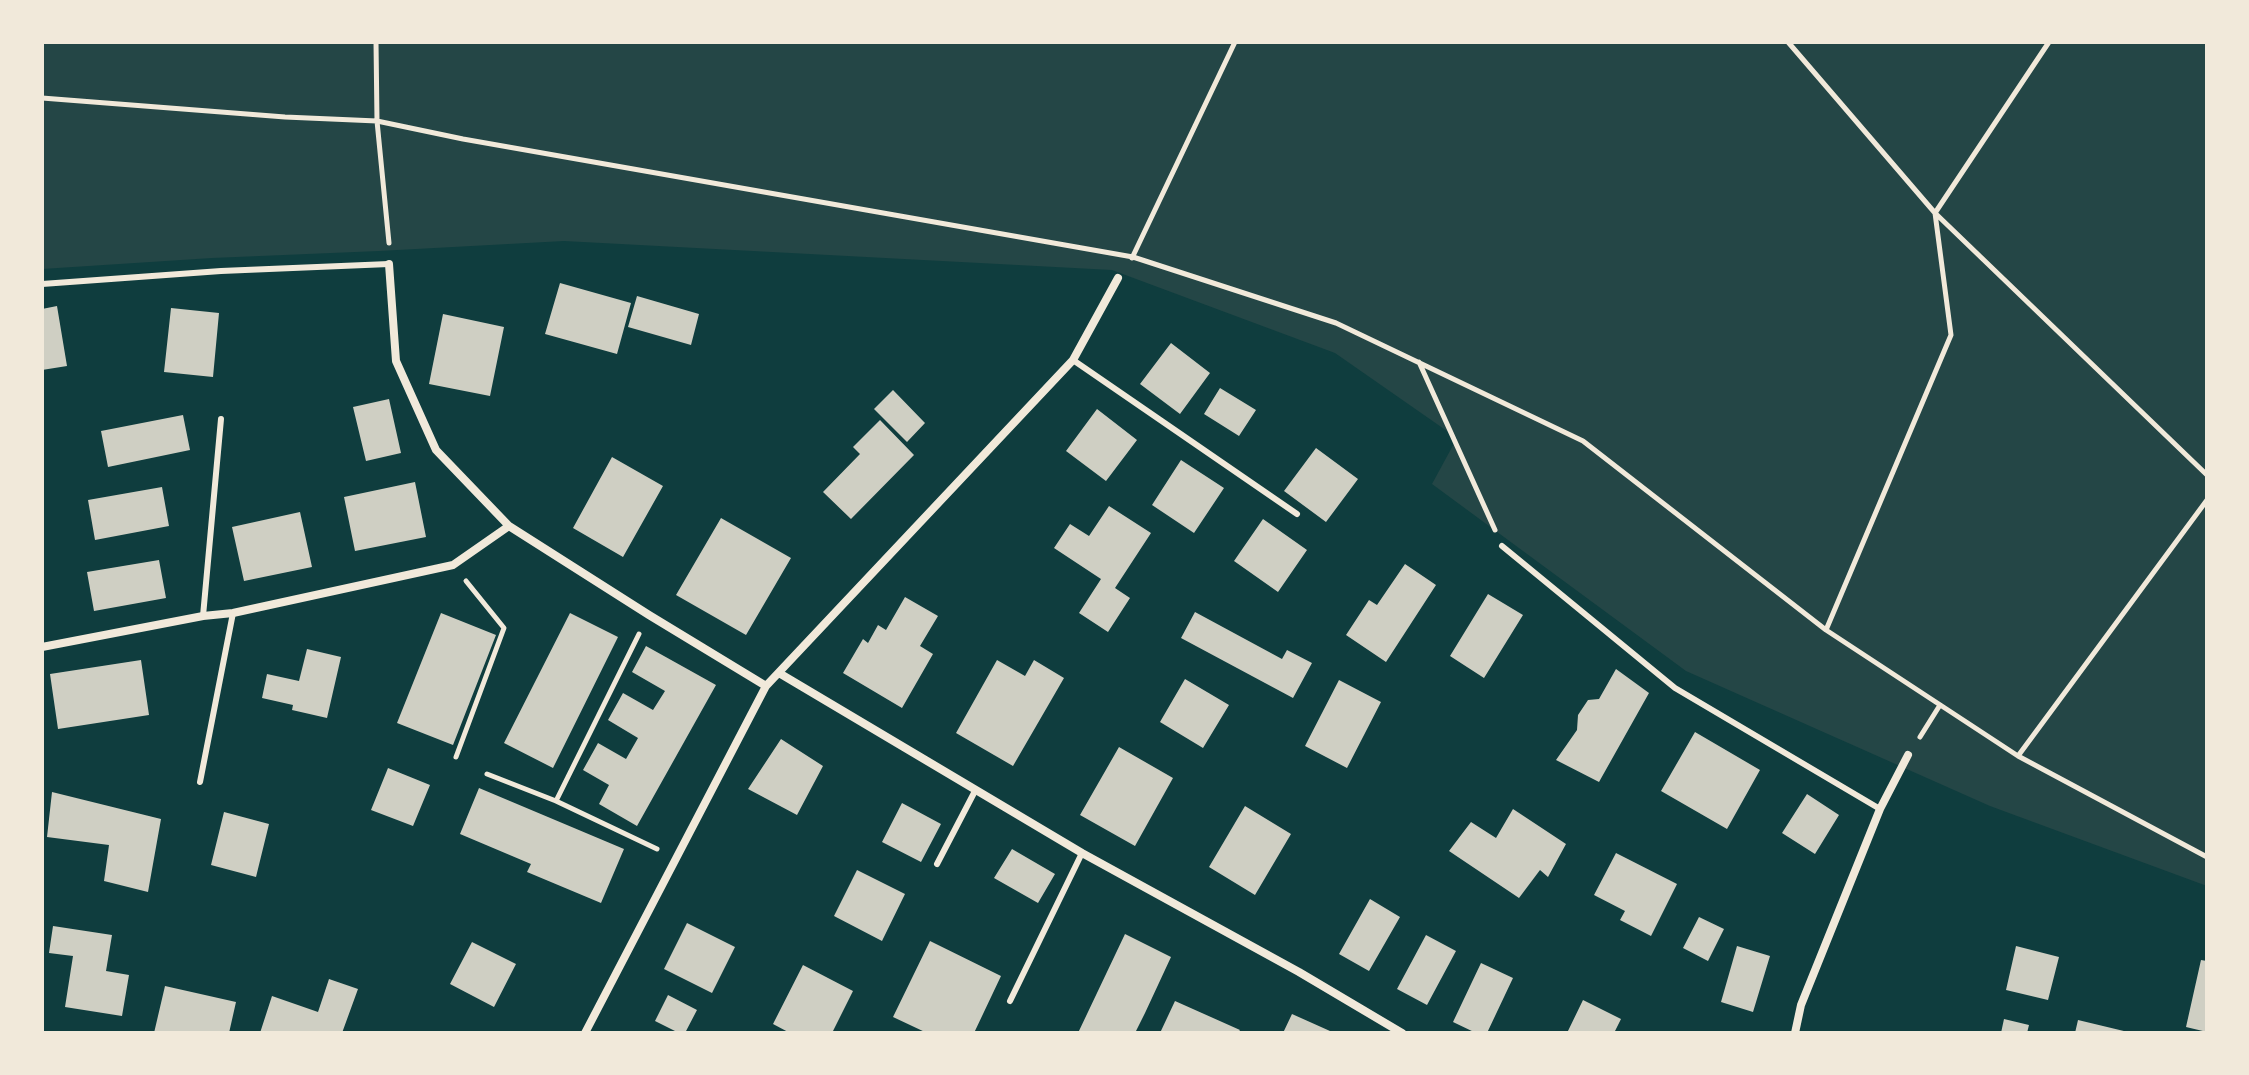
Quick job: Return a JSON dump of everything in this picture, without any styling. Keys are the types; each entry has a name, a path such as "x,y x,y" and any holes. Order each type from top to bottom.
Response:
{"street":[{"path":"389,264 396,361 436,450 509,526 766,686"},
{"path":"585,1033 766,686 1073,360 1118,278"},
{"path":"42,647 233,613 453,565 509,526"},
{"path":"779,673 1082,853 1299,972 1402,1033"},
{"path":"1795,1033 1801,1005 1880,809 1908,755"}],"lane":[{"path":"42,284 221,271 389,264"},
{"path":"1073,360 1297,514"},
{"path":"203,616 221,419"},
{"path":"1502,546 1675,688 1880,809"},
{"path":"200,782 233,613"},
{"path":"937,864 975,791"},
{"path":"1010,1001 1082,853"}],"path":[{"path":"376,42 377,121 390,232 389,264"},
{"path":"1133,257 1235,42"},
{"path":"1788,42 1935,213 2207,475"},
{"path":"1826,630 1951,335 1935,213 2049,42"},
{"path":"42,98 377,121 463,139 1133,257 1336,323 1583,441 1826,630 2018,756 2207,857"},
{"path":"1419,362 1502,546"},
{"path":"2018,756 2207,500"},
{"path":"453,565 504,628 456,757"},
{"path":"556,801 649,615"},
{"path":"1908,755 1940,705"},
{"path":"487,774 556,801 676,857"}],"shaded area":[{"path":"42,42 2207,42 2207,886 1990,806 1686,671 1432,484 1457,438 1335,353 1112,270 564,241 42,269"}],"building":[{"path":"560,283 631,303 617,354 545,334"},
{"path":"637,296 699,314 691,345 628,327"},
{"path":"57,306 67,366 42,370 42,309"},
{"path":"171,308 219,313 213,377 164,372"},
{"path":"443,314 504,327 490,396 429,384"},
{"path":"1171,343 1210,373 1180,414 1140,384"},
{"path":"1220,388 1256,410 1239,436 1204,414"},
{"path":"893,390 925,423 907,442 874,409"},
{"path":"389,399 401,453 366,461 353,407"},
{"path":"1097,409 1137,440 1106,481 1066,451"},
{"path":"183,415 190,450 108,467 101,431"},
{"path":"880,420 914,455 851,519 823,492 860,454 853,447"},
{"path":"1316,448 1358,479 1326,522 1284,491"},
{"path":"612,457 663,486 623,557 573,528"},
{"path":"1181,460 1224,488 1194,533 1152,505"},
{"path":"415,482 426,537 355,551 344,497"},
{"path":"162,487 169,526 95,540 88,500"},
{"path":"1109,506 1151,533 1115,588 1130,598 1108,632 1079,613 1101,579 1054,548 1070,524 1089,536"},
{"path":"300,512 312,567 244,581 232,527"},
{"path":"721,518 791,558 746,635 676,595"},
{"path":"1263,519 1307,550 1278,592 1234,561"},
{"path":"159,560 166,598 94,611 87,572"},
{"path":"1405,564 1436,585 1386,662 1346,635 1369,600 1377,605"},
{"path":"1488,594 1523,615 1484,678 1450,656"},
{"path":"905,597 938,616 920,646 933,654 902,708 843,673 863,639 868,643 878,625 886,630"},
{"path":"1195,612 1282,659 1287,650 1312,663 1293,698 1181,638"},
{"path":"441,613 496,635 453,745 397,723"},
{"path":"570,613 618,637 553,768 504,743"},
{"path":"646,646 716,685 637,826 599,804 609,785 583,770 598,743 626,759 638,738 608,720 623,693 653,710 665,691 632,672"},
{"path":"307,649 341,657 327,718 292,710 293,705 262,698 267,674 299,681"},
{"path":"141,660 149,715 58,729 50,674"},
{"path":"997,660 1025,676 1034,660 1064,678 1013,766 956,733"},
{"path":"1616,669 1649,693 1599,782 1556,760 1577,730 1578,715 1588,700 1599,699"},
{"path":"1185,679 1229,705 1203,748 1160,722"},
{"path":"1339,680 1381,702 1347,768 1305,746"},
{"path":"1695,732 1760,770 1727,829 1661,791"},
{"path":"781,739 823,766 797,815 748,789"},
{"path":"1119,747 1173,778 1135,846 1080,815"},
{"path":"388,768 430,785 413,826 371,810"},
{"path":"479,788 624,849 601,903 527,872 531,864 460,834"},
{"path":"52,792 161,819 148,892 104,881 109,845 47,837"},
{"path":"1807,794 1839,815 1815,854 1782,833"},
{"path":"902,803 941,824 921,862 882,842"},
{"path":"1245,806 1291,834 1255,895 1209,867"},
{"path":"1513,809 1566,844 1548,877 1540,870 1519,898 1449,851 1471,822 1496,838"},
{"path":"224,812 269,824 256,877 211,865"},
{"path":"1012,849 1055,874 1038,903 994,878"},
{"path":"1616,853 1677,884 1651,936 1620,920 1625,911 1594,895"},
{"path":"857,870 905,894 882,941 834,916"},
{"path":"1370,899 1400,917 1369,971 1339,954"},
{"path":"1699,917 1724,929 1708,961 1683,948"},
{"path":"687,923 735,947 712,993 664,969"},
{"path":"53,926 112,935 106,971 129,975 122,1016 65,1007 73,956 49,953"},
{"path":"1125,934 1171,957 1145,1013 1135,1033 1078,1033"},
{"path":"1426,935 1456,951 1427,1005 1397,989"},
{"path":"930,941 1001,976 974,1033 927,1033 893,1017"},
{"path":"472,942 516,964 494,1007 450,984"},
{"path":"1737,946 1770,956 1753,1012 1721,1002"},
{"path":"2016,946 2059,957 2048,1000 2006,990"},
{"path":"2201,960 2207,961 2207,1032 2186,1027"},
{"path":"1481,963 1513,978 1487,1033 1476,1033 1453,1022"},
{"path":"803,965 853,991 832,1033 790,1033 773,1024"},
{"path":"329,979 358,989 342,1033 260,1033 272,996 318,1012"},
{"path":"165,986 236,1002 229,1033 154,1033"},
{"path":"668,995 697,1010 685,1033 655,1021"},
{"path":"1583,1000 1621,1019 1614,1033 1567,1033"},
{"path":"1175,1001 1240,1030 1238,1033 1160,1033"},
{"path":"1292,1014 1330,1031 1283,1033"},
{"path":"2004,1019 2029,1025 2027,1033 2001,1033"},
{"path":"2078,1020 2128,1032 2128,1033 2075,1033"}]}
